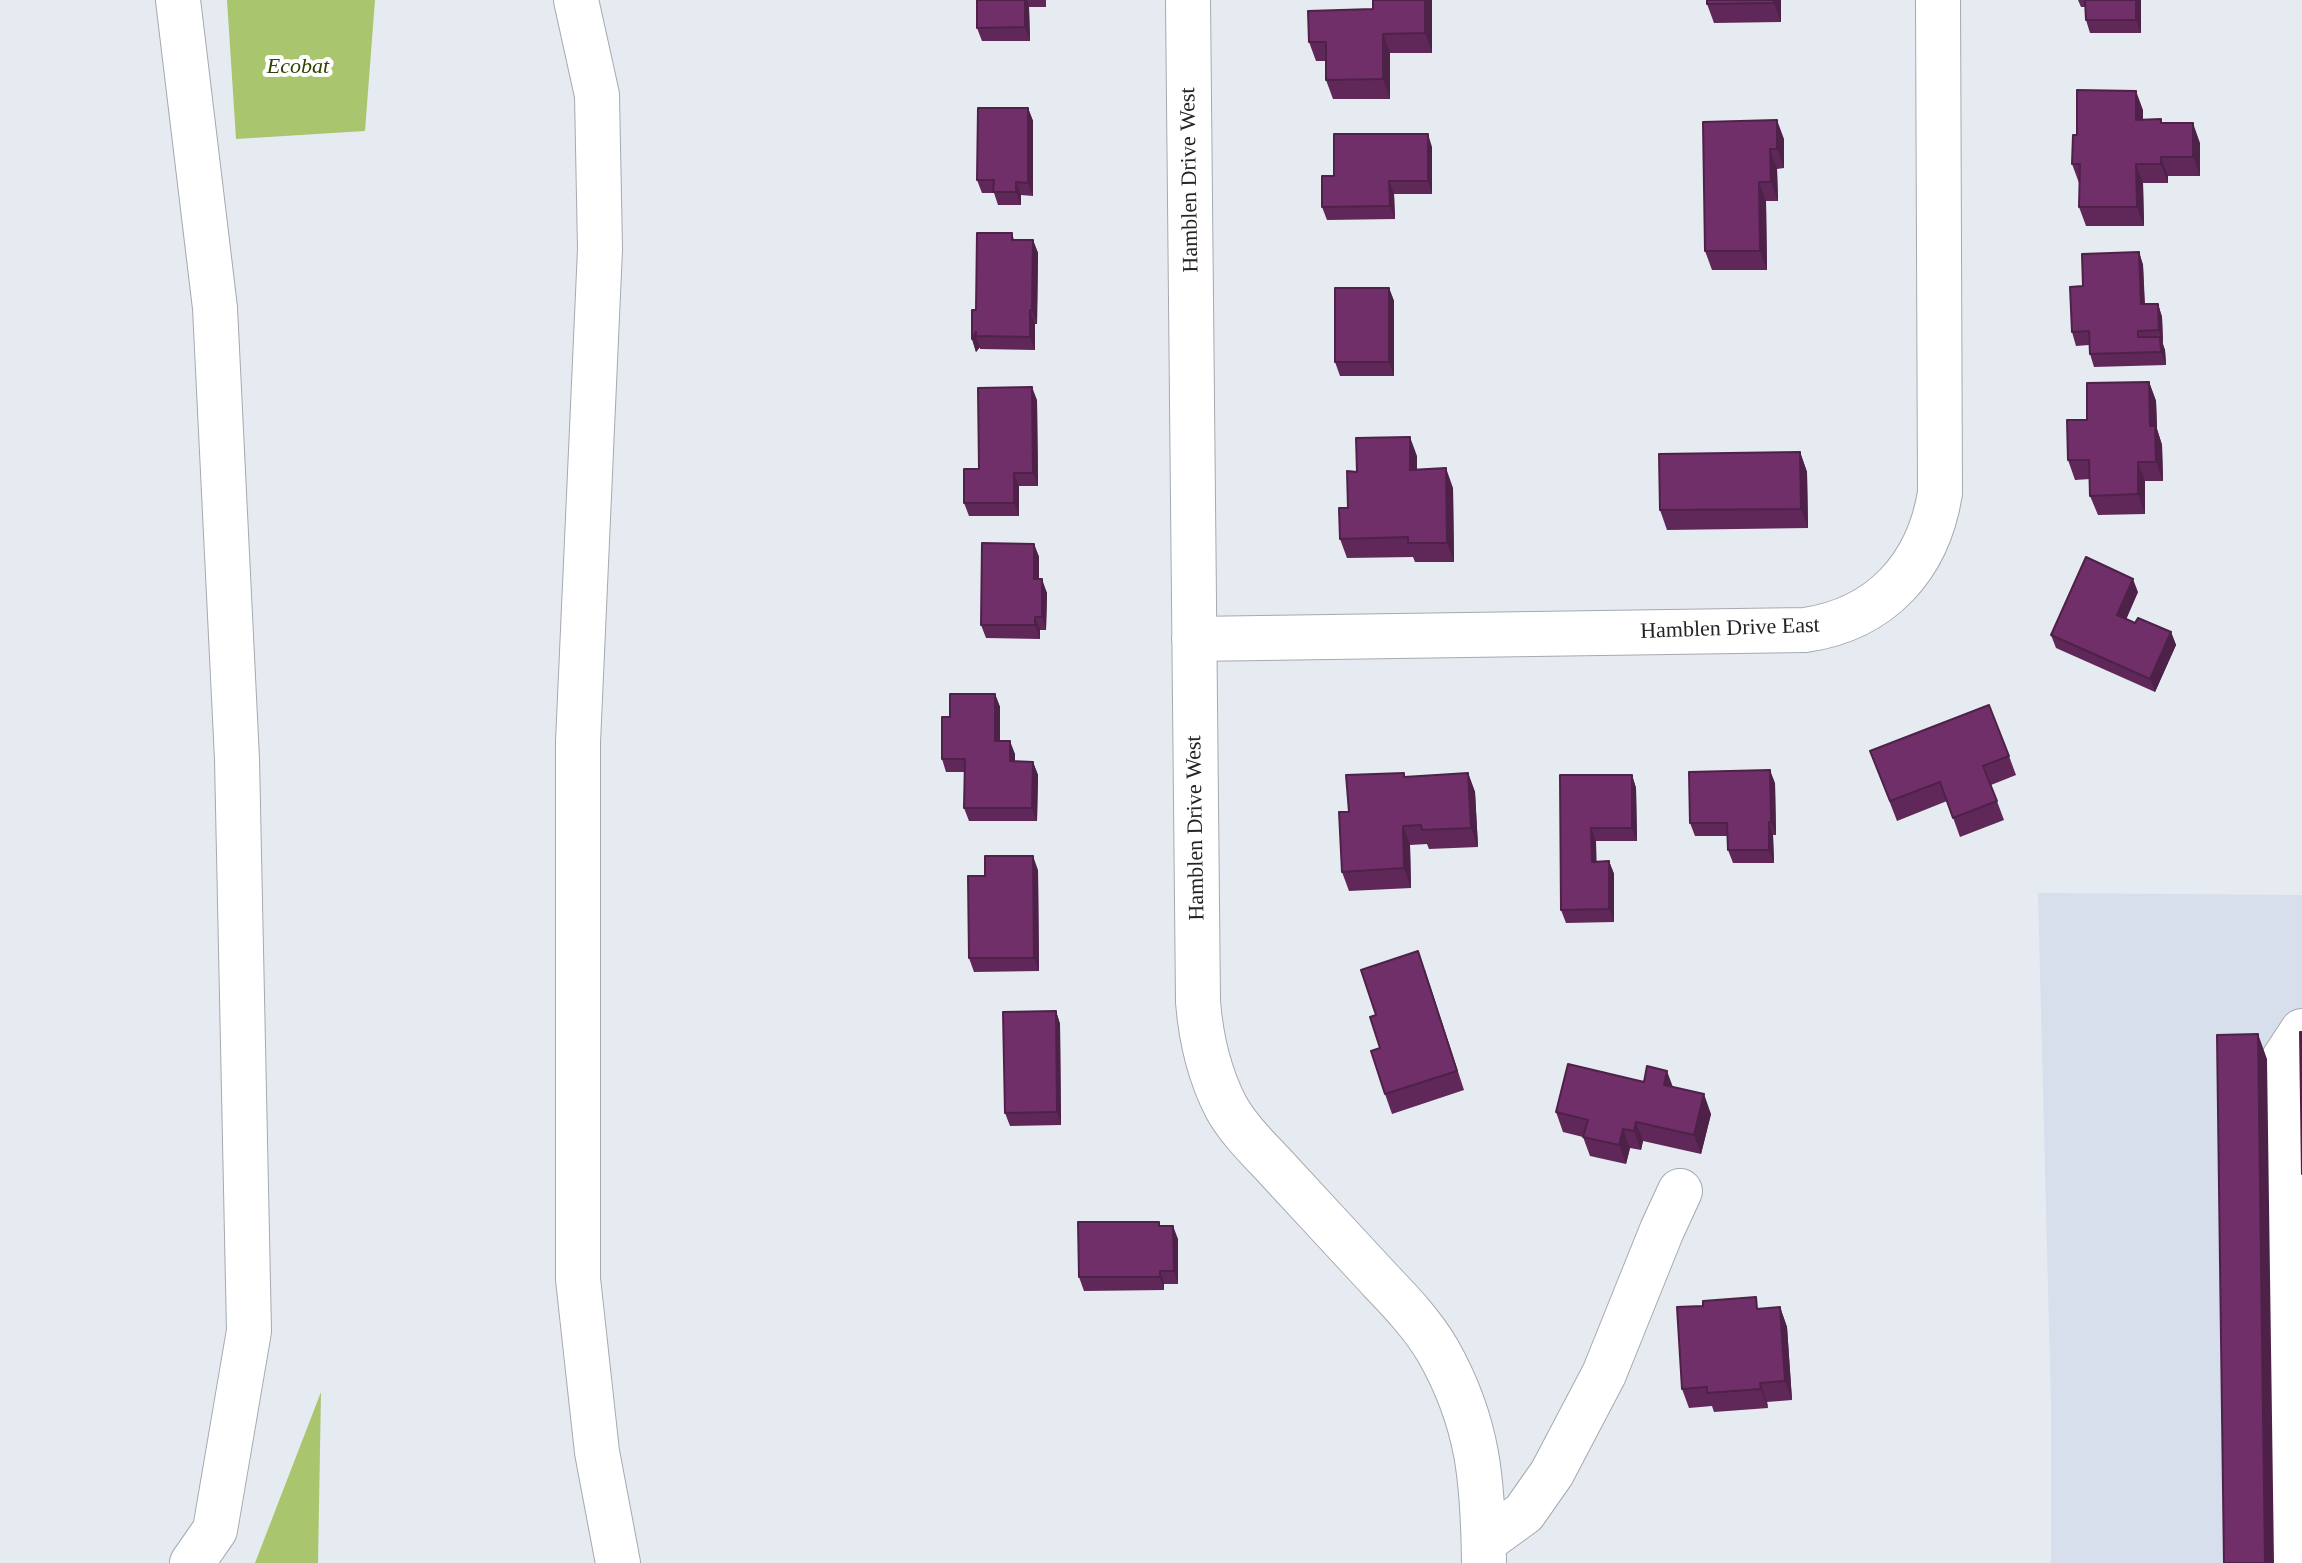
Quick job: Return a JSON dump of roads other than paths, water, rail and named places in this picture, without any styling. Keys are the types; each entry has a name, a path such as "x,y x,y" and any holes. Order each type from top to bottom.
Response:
{"street":[{"path":"178,0 215,308 237,759 249,1331 215,1530 192,1563"},
{"path":"576,0 597,95 600,249 578,742 578,1279 597,1452 618,1563"},
{"name":"Hamblen Drive West","path":"1188,0 1198,1002 1201,1034 1209,1064 1228,1110 1246,1134 1401,1303 1436,1349 1462,1400 1474,1439 1481,1475 1484,1552"},
{"name":"Hamblen Drive East","path":"1194,639 1805,630 1842,621 1875,604 1903,580 1924,547 1940,493 1938,0"},
{"path":"2287,1563 2283,1060 2302,1031"},
{"path":"1484,1552 1524,1513 1567,1448 1604,1374 1680,1191"}],"park label":[{"name":"Ecobat","path":"298,67"}]}
